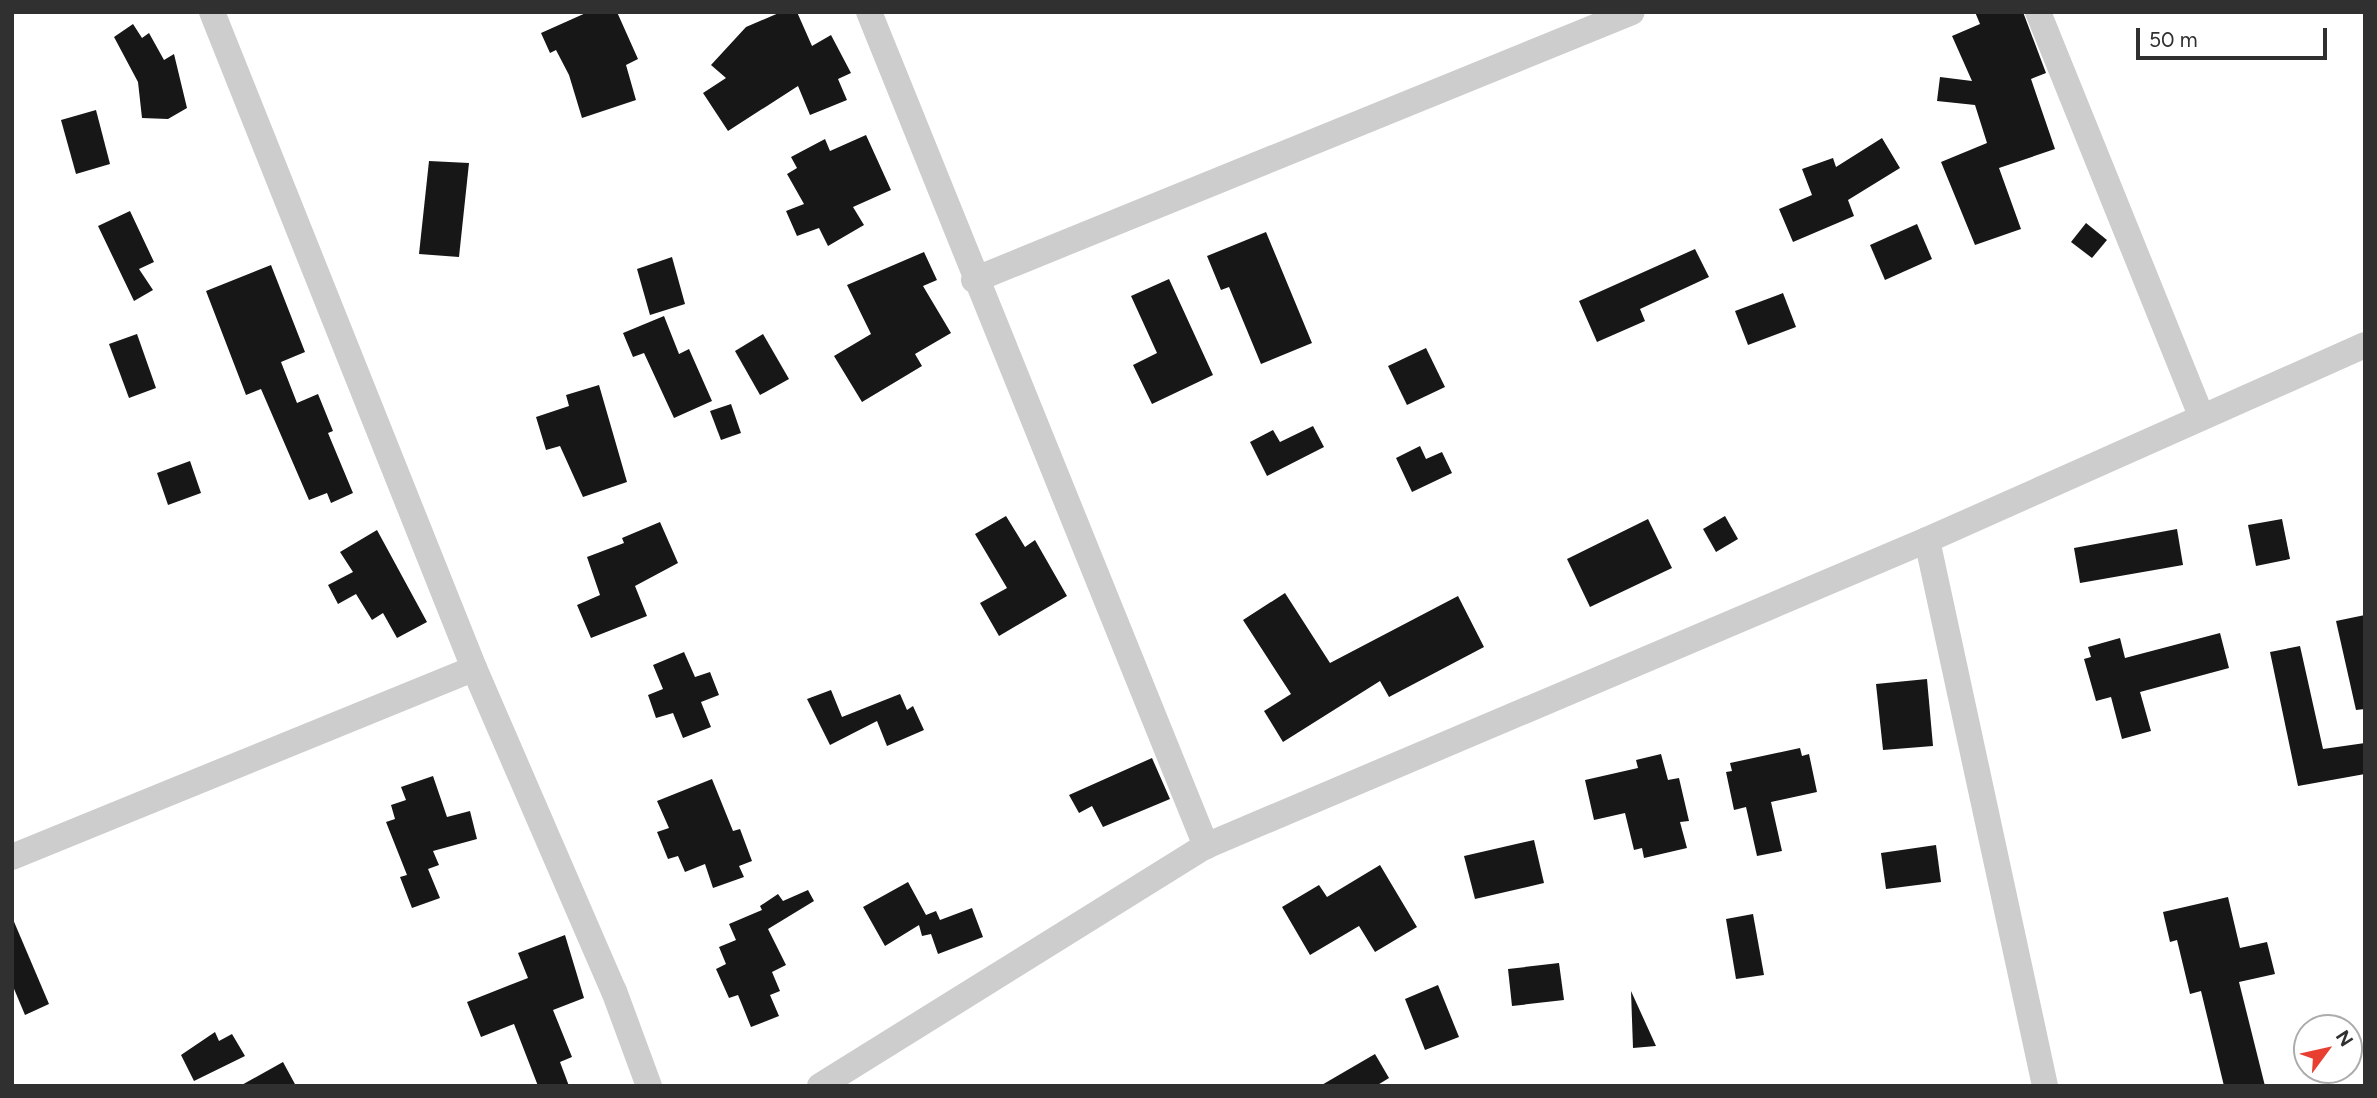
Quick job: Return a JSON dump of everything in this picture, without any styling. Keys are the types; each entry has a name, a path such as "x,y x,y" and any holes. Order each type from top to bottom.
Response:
{"street":[{"path":"212,12 474,668 614,991 649,1086"},
{"path":"869,12 974,280 1206,846"},
{"path":"974,280 1632,12"},
{"path":"2038,12 2202,417"},
{"path":"820,1086 1206,846 1927,540 2365,345"},
{"path":"1927,540 2045,1086"},
{"path":"12,858 474,668"}],"building":[{"path":"588,12 617,12 638,59 626,65 636,100 582,118 569,75 556,50 550,53 541,33"},
{"path":"781,12 797,12 812,46 831,35 851,73 838,79 847,100 810,115 798,86 728,131 703,93 726,78 711,65 746,27"},
{"path":"1975,12 2023,12 2046,73 2031,79 2055,149 1999,168 2021,229 1975,245 1941,162 1987,143 1975,105 1937,101 1940,77 1972,81 1952,36 1980,24"},
{"path":"133,24 142,38 149,33 164,60 174,54 187,108 168,119 142,118 138,82 114,37"},
{"path":"96,110 110,164 76,174 61,120"},
{"path":"866,135 891,190 853,207 864,225 828,246 819,228 797,236 786,211 804,204 787,174 797,168 791,157 825,139 830,151"},
{"path":"1882,138 1900,168 1848,200 1854,216 1793,242 1779,209 1812,195 1802,169 1833,158 1836,167"},
{"path":"429,161 469,163 459,257 419,254"},
{"path":"130,211 154,262 139,269 153,290 134,301 98,226"},
{"path":"2086,223 2107,240 2092,258 2071,242"},
{"path":"1917,224 1932,259 1885,280 1870,245"},
{"path":"1266,232 1312,343 1261,364 1229,287 1221,290 1207,256"},
{"path":"1695,249 1709,277 1640,309 1645,321 1597,342 1579,301"},
{"path":"924,252 937,280 923,286 951,333 915,354 922,366 862,402 834,356 871,334 847,285"},
{"path":"672,257 685,304 650,315 637,269"},
{"path":"271,265 305,352 281,362 297,403 318,394 333,431 328,433 353,493 331,503 327,493 309,500 261,389 246,395 206,291"},
{"path":"1169,279 1213,375 1152,404 1133,365 1157,353 1131,296"},
{"path":"1783,293 1796,327 1748,345 1735,311"},
{"path":"664,316 679,354 689,349 712,401 674,418 644,353 633,357 623,333"},
{"path":"137,334 156,388 129,398 109,344"},
{"path":"763,334 789,379 760,395 735,351"},
{"path":"1426,348 1445,387 1407,405 1388,366"},
{"path":"599,385 627,482 583,497 560,446 546,450 536,417 569,406 566,395"},
{"path":"731,404 741,433 721,440 710,411"},
{"path":"1313,426 1324,447 1267,476 1250,442 1273,430 1280,442"},
{"path":"1420,446 1426,459 1442,452 1452,473 1412,492 1396,458"},
{"path":"190,461 201,493 168,505 157,473"},
{"path":"1006,516 1025,547 1035,540 1067,596 999,636 980,603 1007,588 975,534"},
{"path":"1725,516 1738,539 1716,552 1703,529"},
{"path":"1648,519 1672,568 1590,607 1567,559"},
{"path":"2282,519 2290,559 2256,566 2248,525"},
{"path":"660,522 678,563 635,586 647,616 591,638 577,605 600,595 587,557 624,543 622,538"},
{"path":"2177,529 2183,565 2080,583 2074,548"},
{"path":"377,530 427,622 397,638 383,613 372,620 356,594 338,604 328,585 353,572 340,552"},
{"path":"1285,593 1330,663 1458,596 1484,647 1389,697 1380,681 1283,742 1264,711 1291,694 1243,620"},
{"path":"2365,615 2365,709 2356,710 2336,621"},
{"path":"2220,633 2229,668 2140,692 2151,731 2122,739 2111,697 2096,701 2084,659 2091,657 2088,647 2120,638 2125,658"},
{"path":"2300,646 2323,749 2365,743 2365,774 2298,786 2270,652"},
{"path":"684,652 695,677 710,672 719,695 701,702 711,727 683,738 673,713 656,718 648,695 663,689 653,665"},
{"path":"1927,679 1933,746 1883,750 1876,684"},
{"path":"831,690 842,717 900,694 907,710 913,706 924,730 887,746 877,721 830,745 807,699"},
{"path":"1800,748 1802,756 1809,754 1817,792 1771,802 1782,851 1757,856 1746,807 1734,810 1726,772 1732,771 1730,763"},
{"path":"1661,754 1668,780 1679,778 1689,821 1680,822 1687,848 1644,858 1642,848 1634,850 1625,813 1594,820 1585,780 1638,768 1636,760"},
{"path":"1152,758 1170,799 1103,827 1092,806 1079,813 1069,795"},
{"path":"433,776 447,817 470,811 477,839 433,851 439,865 428,869 440,898 412,908 400,877 407,875 386,822 395,819 391,805 406,800 401,787"},
{"path":"712,779 733,831 740,829 752,861 739,866 744,877 713,888 705,864 685,872 678,856 668,859 657,832 669,828 657,801"},
{"path":"1534,840 1544,883 1475,899 1464,856"},
{"path":"1936,845 1941,882 1886,889 1881,853"},
{"path":"1380,865 1417,927 1375,952 1359,926 1310,955 1282,907 1319,885 1327,897"},
{"path":"908,882 926,915 936,911 940,920 972,908 983,937 938,954 931,934 922,936 919,925 885,946 863,907"},
{"path":"808,890 814,901 768,929 786,965 772,972 780,991 770,995 779,1016 751,1027 738,995 729,998 716,969 726,964 719,947 736,940 729,924 762,910 760,906 778,894 783,901"},
{"path":"2228,897 2240,948 2267,942 2275,974 2239,982 2265,1086 2224,1086 2201,991 2190,994 2177,940 2170,942 2163,912"},
{"path":"1753,914 1764,975 1736,979 1726,919"},
{"path":"12,917 49,1004 25,1015 12,984"},
{"path":"565,935 584,998 553,1010 572,1057 560,1062 569,1086 538,1086 514,1024 481,1037 467,1002 528,978 518,953"},
{"path":"1559,963 1564,1000 1512,1006 1508,969"},
{"path":"1438,985 1459,1037 1425,1050 1405,999"},
{"path":"1631,991 1656,1046 1633,1048"},
{"path":"215,1032 219,1041 232,1034 245,1056 194,1081 181,1055"},
{"path":"1375,1054 1389,1078 1376,1086 1320,1086"},
{"path":"283,1062 296,1086 240,1086"}]}
